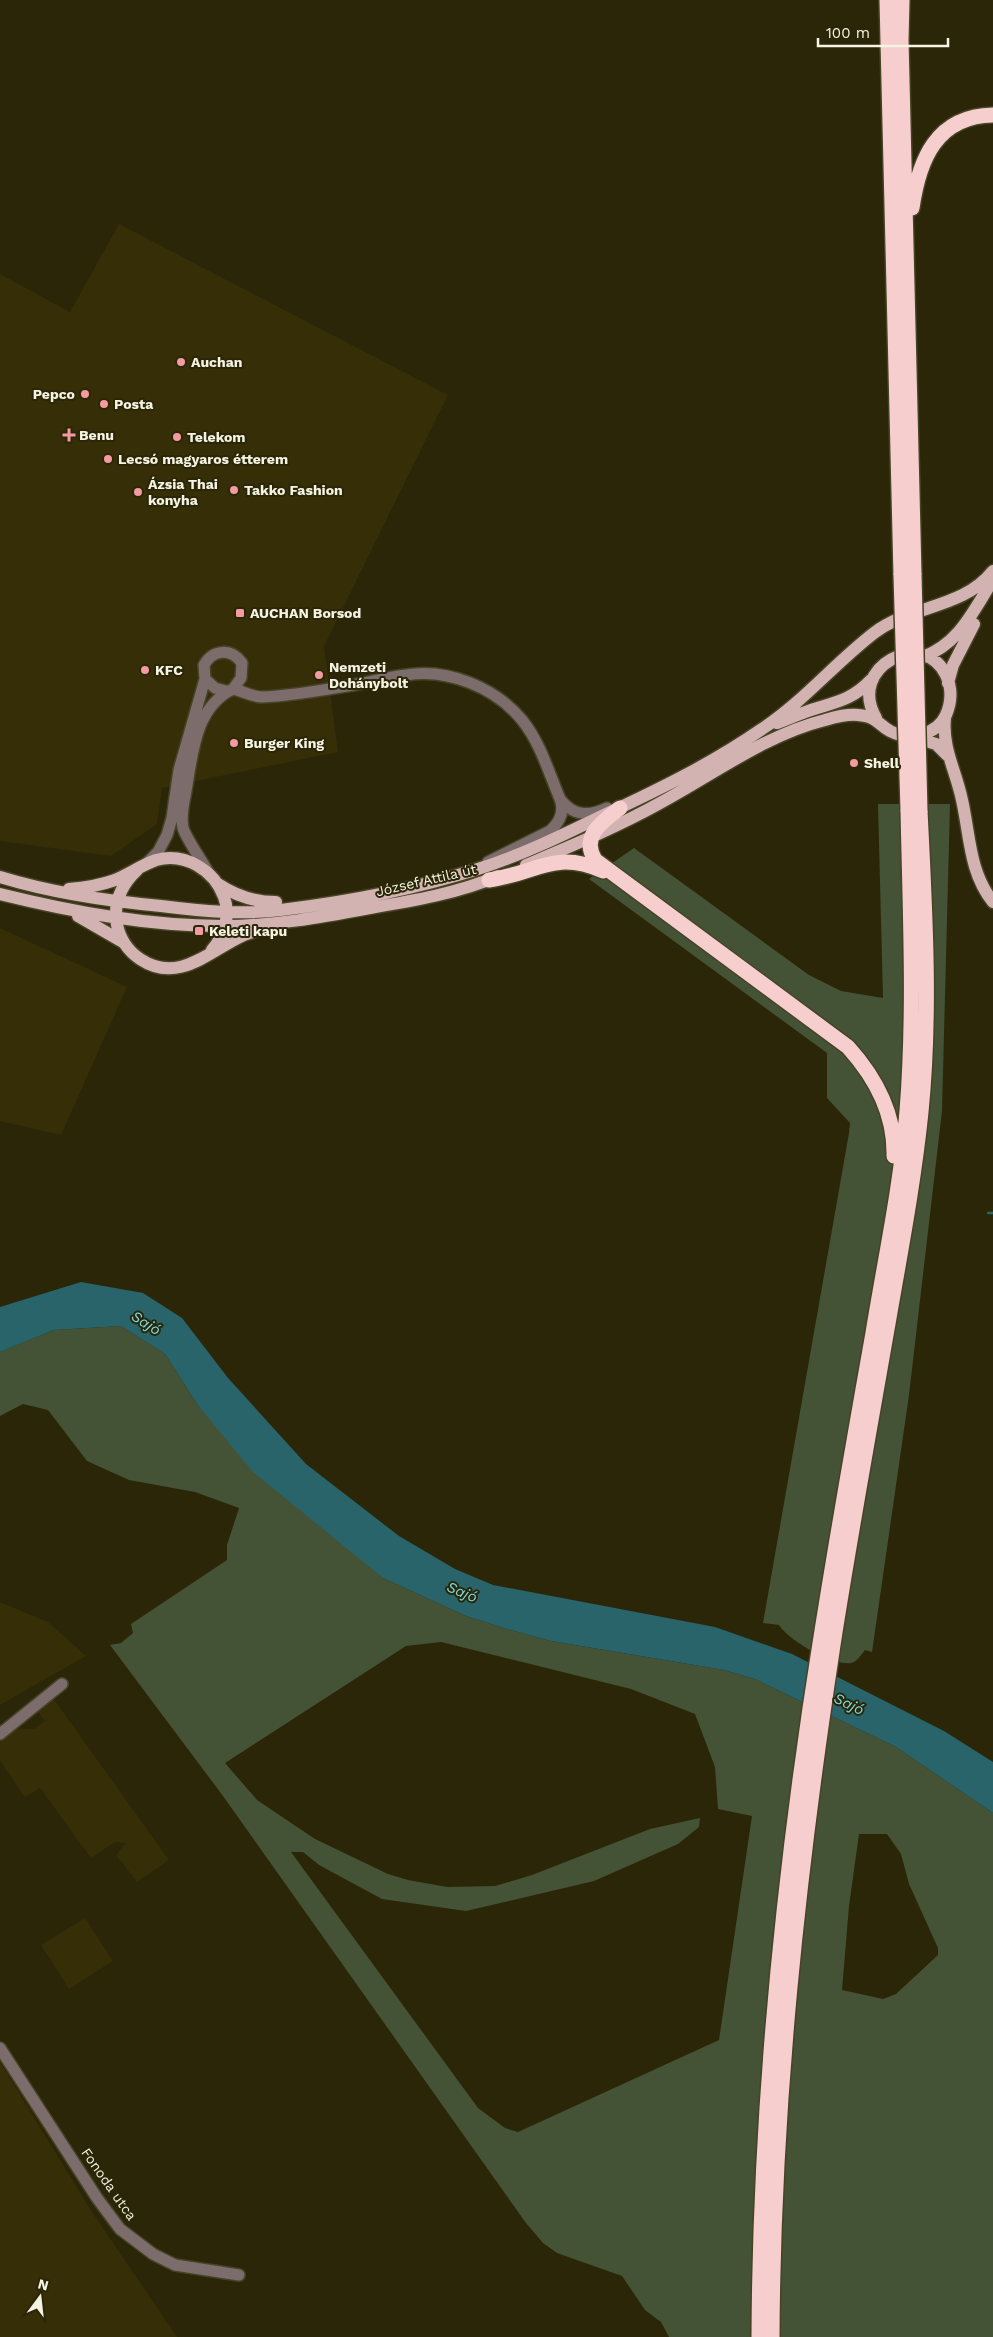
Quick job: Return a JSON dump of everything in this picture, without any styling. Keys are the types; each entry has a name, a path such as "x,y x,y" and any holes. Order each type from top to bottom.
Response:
{"highway":[{"path":"827,1641 909,1202 921,1112 924,1061 925,988 914,810 887,0"},
{"path":"902,0 906,247 907,575"},
{"path":"906,247 915,185 929,150 947,130 972,118 991,116"},
{"path":"620,808 598,825 590,845 592,856 614,876 835,1036 859,1059 884,1100 892,1128 893,1218"},
{"path":"759,2337 762,2188 777,1990 827,1641 893,1218 906,1115 909,1067 914,810"},
{"path":"485,874 564,861 585,864 614,876"},
{"path":"772,2337 776,2189 804,1803"}],"main road":[{"path":"763,729 796,703 855,648 882,626 966,594 993,571"},
{"path":"923,656 938,651 953,640 993,580"},
{"path":"948,683 953,664 966,637 993,593"},
{"path":"763,729 809,710 843,701 859,692 873,678 883,664 893,657 911,654 923,656 938,666 946,675 951,699 945,718 944,736 948,755 962,799 970,849 978,876 993,902"},
{"path":"873,678 869,699 876,718 890,731 936,744 948,755"},
{"name":"József Attila út","path":"0,894 50,906 116,918 225,926 283,922 397,904 592,837 660,804 749,751 791,731 825,719 857,715 876,718"},
{"path":"909,736 927,732 945,718"},
{"name":"József Attila út","path":"0,877 54,891 117,902 227,912 279,910 485,874 664,786 714,759 763,729"},
{"path":"54,891 83,888 113,880 158,860 180,859 197,864 231,892 261,902 328,902"},
{"path":"125,944 116,918 117,902 125,882 141,868"},
{"path":"208,955 220,941 227,912 226,900 218,883"},
{"path":"50,906 84,918 125,944 138,958 152,965 167,968 188,966 245,935 283,922"}],"street":[{"path":"141,868 158,852 167,836 185,744 205,679 204,668 206,660 212,655 223,651 240,660 243,666 241,678 230,690 219,697 204,716 194,742 182,813 184,829 208,872"},
{"path":"205,679 215,688 261,697 353,685 416,674 446,675 464,680 496,698 522,720 535,742 560,799 562,808 561,816 550,831 490,859 485,874"},
{"path":"241,678 249,687 276,695"},
{"path":"560,799 574,812 590,814 652,787 664,786"},
{"path":"0,1734 62,1684"},
{"name":"Fonoda utca","path":"0,2048 97,2198 120,2229 152,2254 175,2265 239,2276"}],"shaded area":[{"path":"119,224 448,395 324,646 338,752 162,788 157,824 111,856 0,841 0,274 70,312"},
{"path":"0,928 127,987 61,1135 0,1121"},
{"path":"0,1602 48,1622 86,1656 0,1705"},
{"path":"53,1698 169,1860 137,1882 116,1855 126,1843 115,1842 91,1858 40,1788 25,1797 0,1761 0,1742 17,1729 34,1729 45,1721 37,1711"},
{"path":"85,1918 113,1961 69,1989 41,1945"},
{"path":"0,2062 92,2212 177,2337 0,2337"}],"green space":[{"path":"878,804 950,804 942,1111 909,1395 872,1652 865,1650 855,1661 843,1663 812,1651 792,1638 779,1625 763,1623 850,1123 827,1098 827,1053 589,879 634,848 809,975 841,991 883,998"},
{"path":"121,1326 165,1354 197,1404 383,1578 466,1616 551,1641 724,1670 755,1679 896,1747 993,1813 993,2337 669,2337 661,2322 645,2310 622,2276 557,2253 543,2243 526,2223 223,1796 110,1645 121,1643 133,1633 131,1624 227,1560 227,1545 239,1508 195,1492 129,1480 87,1461 48,1410 23,1404 0,1416 0,1352 54,1330","holes":["441,1642 631,1689 695,1714 715,1767 718,1809 752,1816 719,2040 518,2132 505,2128 478,2108 291,1852 303,1852 319,1865 382,1899 466,1911 594,1881 678,1844 699,1827 700,1818 650,1829 532,1875 495,1886 447,1887 408,1880 388,1874 315,1839 257,1800 225,1763 406,1646","859,1834 887,1834 901,1854 909,1884 938,1948 938,1955 896,1994 883,1999 842,1990 849,1906"]}],"water":[{"name":"Sajó","path":"81,1282 143,1293 182,1318 228,1378 306,1464 399,1536 455,1569 493,1585 715,1627 792,1654 944,1731 993,1762 993,1813 896,1747 755,1679 724,1670 551,1641 466,1616 383,1578 252,1471 197,1404 165,1354 121,1326 54,1330 0,1352 0,1307"}],"waterway":[{"path":"988,1213 993,1213"}],"place":[{"name":"Auchan","path":"181,362"},
{"name":"Pepco","path":"85,394"},
{"name":"Posta","path":"104,404"},
{"name":"Benu","path":"69,435"},
{"name":"Telekom","path":"177,437"},
{"name":"Lecsó magyaros étterem","path":"108,459"},
{"name":"Takko Fashion","path":"234,490"},
{"name":"Ázsia Thai konyha","path":"138,492"},
{"name":"AUCHAN Borsod","path":"240,613"},
{"name":"KFC","path":"145,670"},
{"name":"Nemzeti Dohánybolt","path":"319,675"},
{"name":"Burger King","path":"234,743"},
{"name":"Shell","path":"854,763"},
{"name":"Keleti kapu","path":"199,931"}]}
